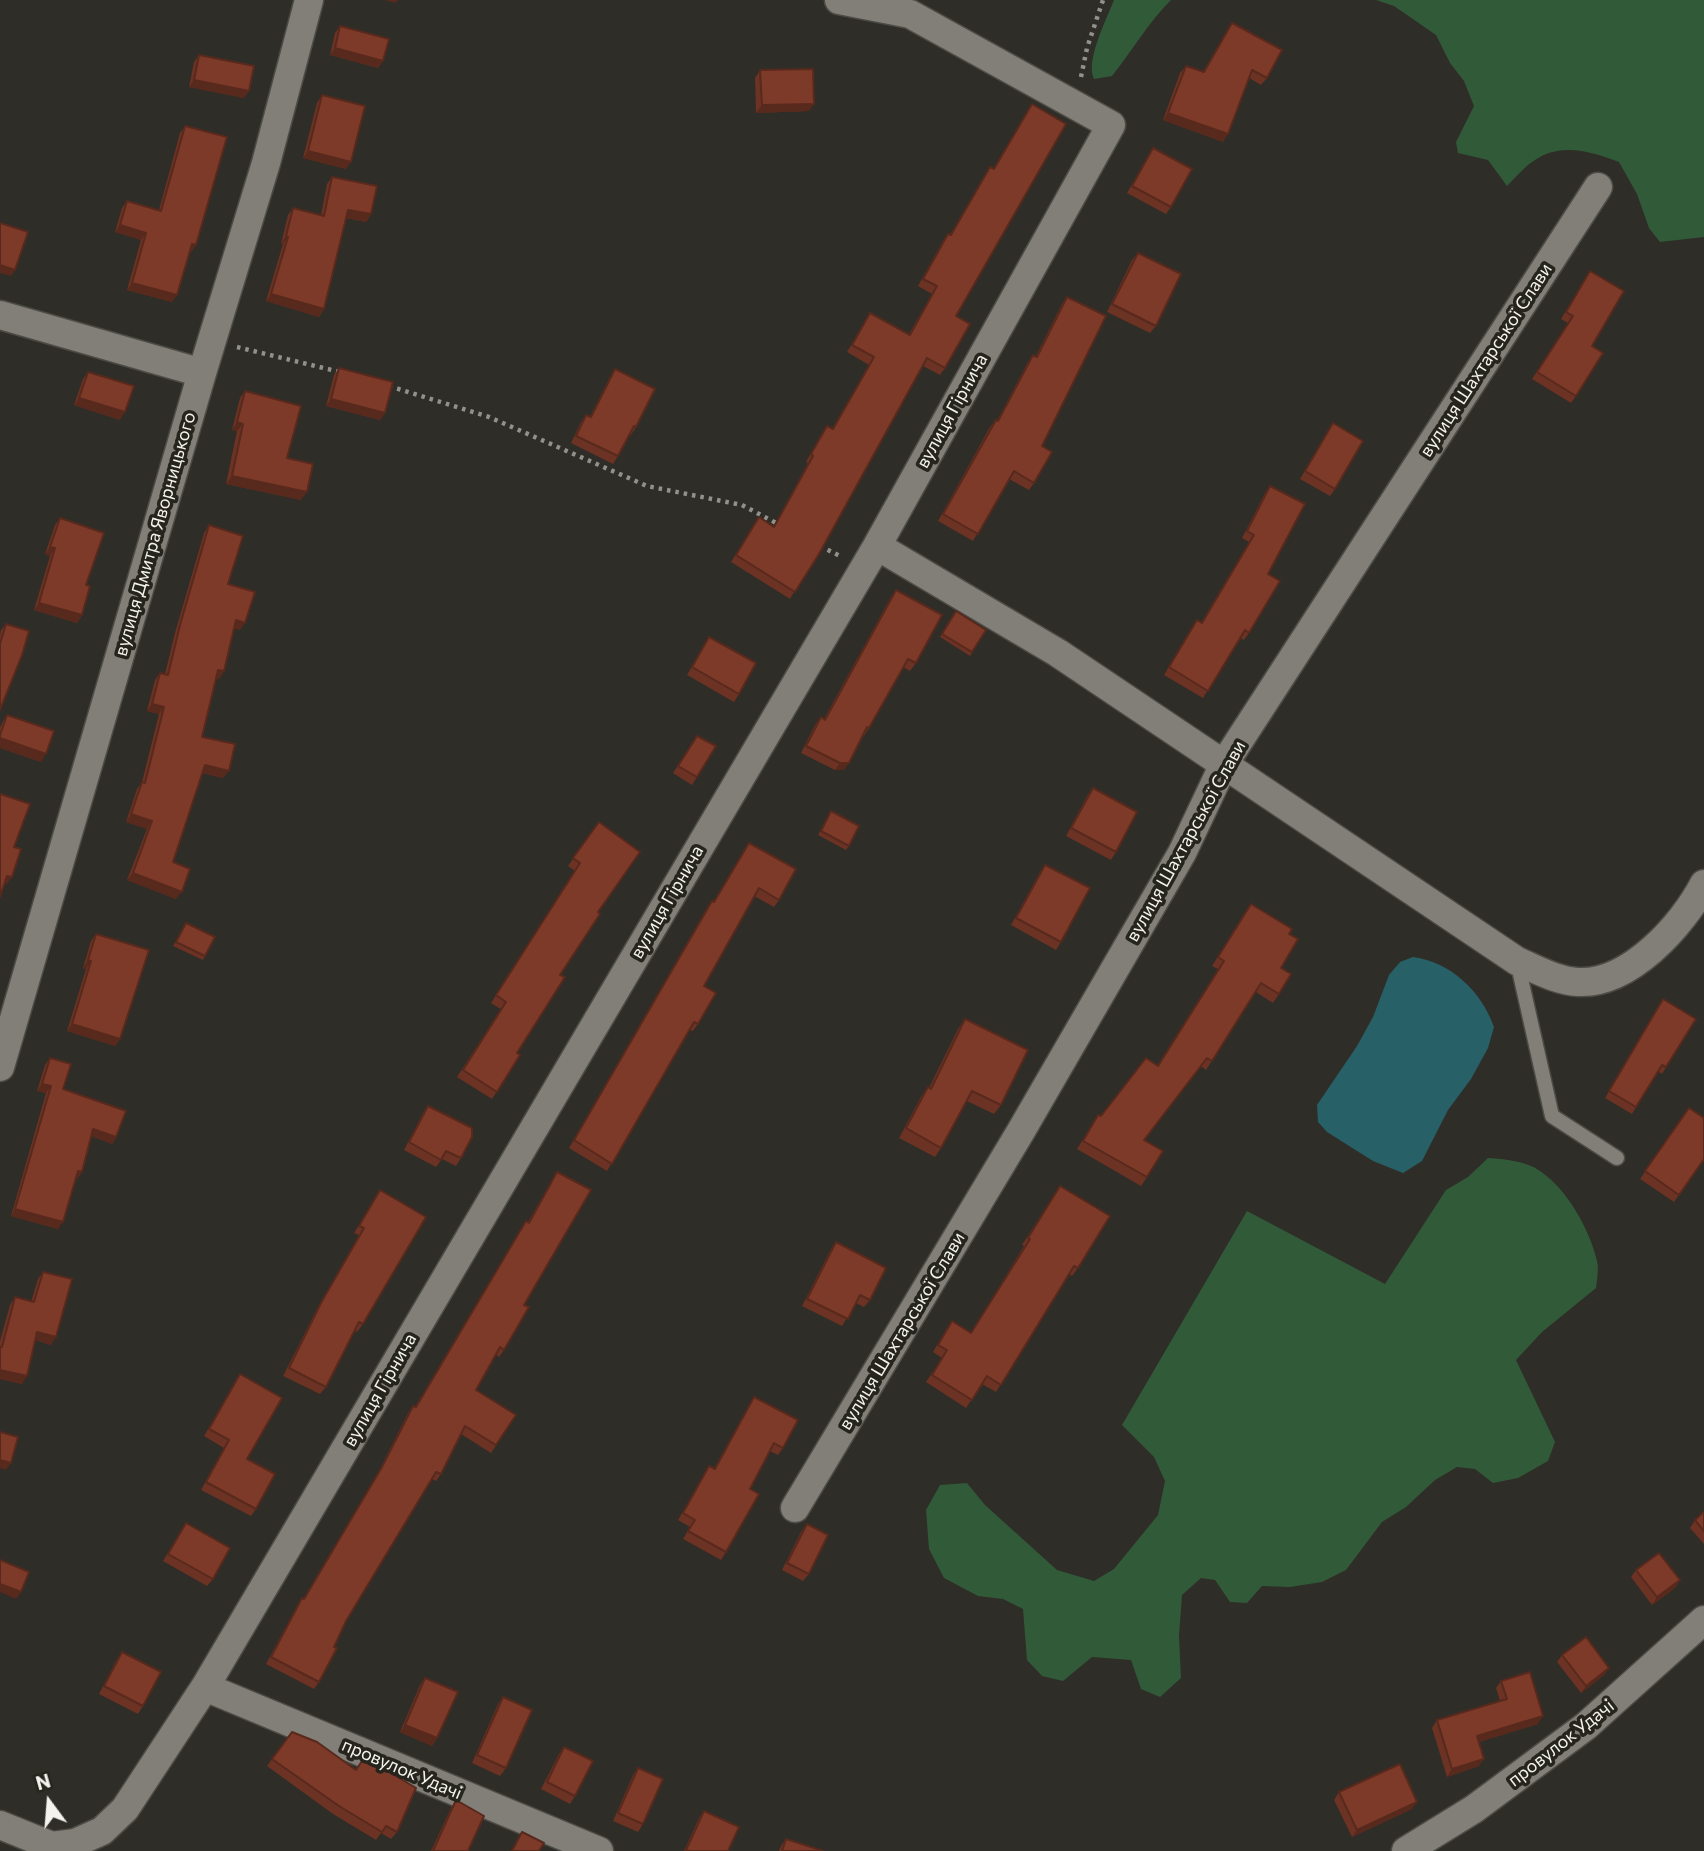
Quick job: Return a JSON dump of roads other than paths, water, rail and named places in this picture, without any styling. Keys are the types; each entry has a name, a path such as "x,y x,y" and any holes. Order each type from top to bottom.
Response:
{"street":[{"name":"вулиця Дмитра Яворницького","path":"0,1067 202,373 266,163 309,0"},
{"name":"вулиця Гірнича","path":"0,1825 52,1846 75,1843 102,1831 125,1808 205,1687 870,557 1111,125 910,14 839,0"},
{"name":"вулиця Шахтарської Слави","path":"795,1508 1021,1131 1182,853 1224,764 1598,187"},
{"path":"0,315 202,373"},
{"path":"870,557 1058,653 1517,961 1580,983 1607,976 1637,962 1667,937 1704,884"},
{"name":"провулок Удачі","path":"1406,1851 1474,1809 1586,1726 1704,1620"},
{"name":"провулок Удачі","path":"205,1687 599,1851"}],"lane":[{"path":"1517,961 1552,1116 1617,1158"}],"water":[{"path":"1413,957 1440,965 1463,980 1481,1002 1494,1027 1488,1048 1471,1079 1448,1110 1422,1161 1403,1173 1373,1161 1327,1132 1318,1122 1317,1105 1357,1046 1373,1017 1389,975 1400,962"}]}
